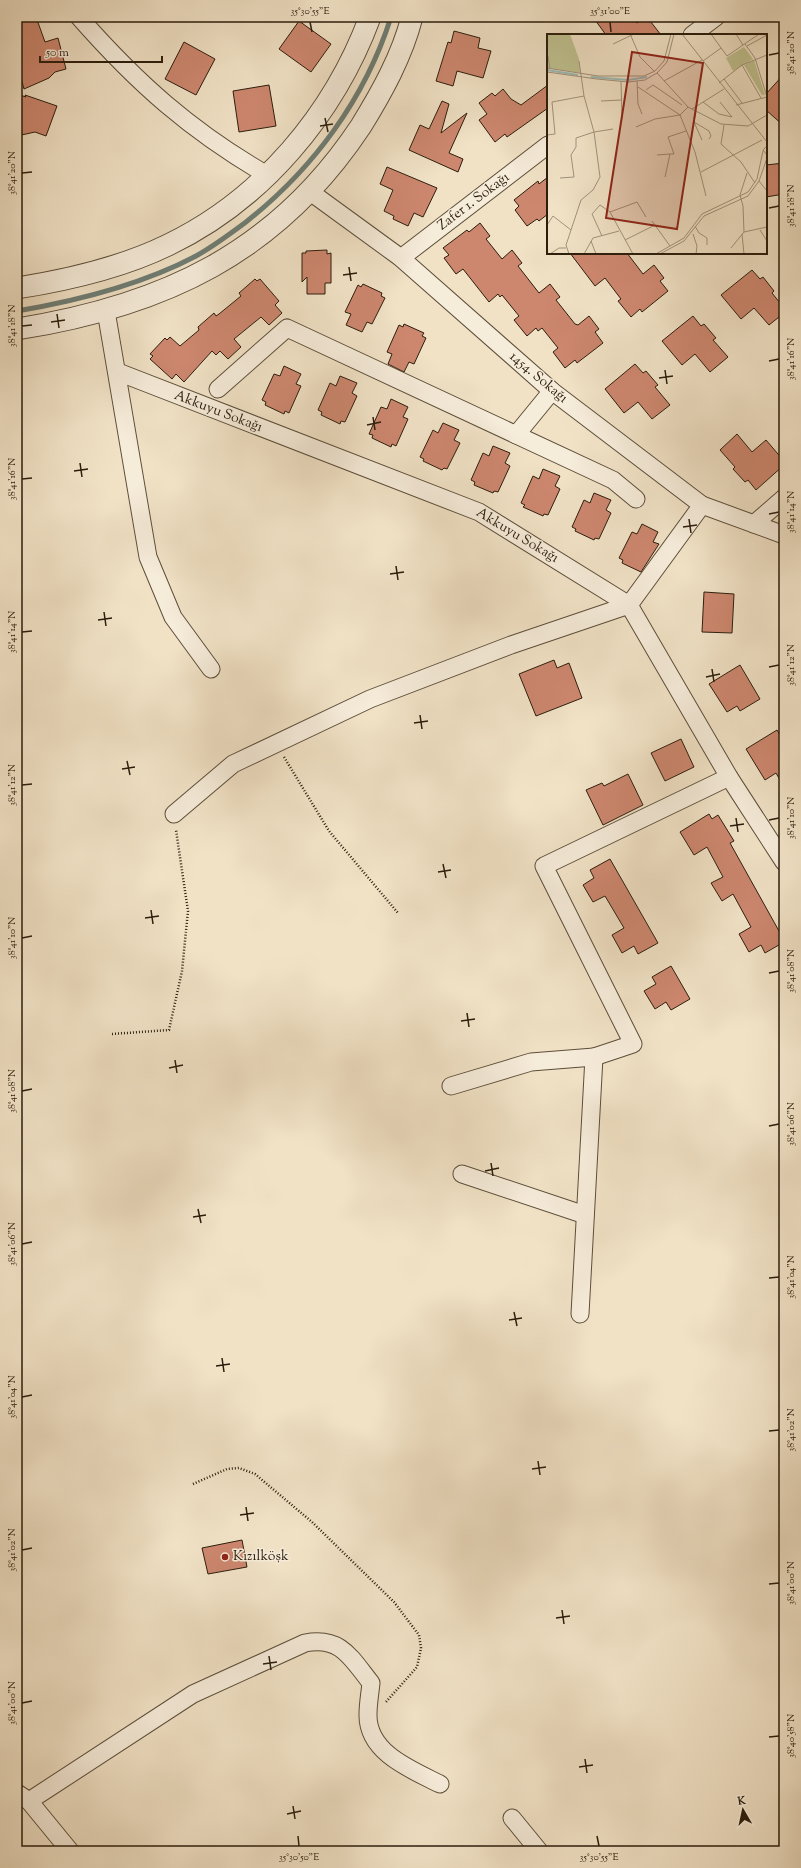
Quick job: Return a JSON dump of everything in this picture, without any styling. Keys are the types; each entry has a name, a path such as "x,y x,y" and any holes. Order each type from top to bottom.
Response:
{"street":[{"path":"79,17 135,77 181,118 209,139 267,176"},
{"path":"17,288 58,280 116,265 168,245 218,216 267,176 300,140 319,115 350,62 370,17"},
{"path":"17,329 106,311 158,294 211,269 258,238 309,191 332,166 371,110 400,53 412,17"},
{"path":"693,34 716,17"},
{"name":"Zafer 1. Sokağı","path":"401,258 547,147"},
{"name":"1454. Sokağı","path":"309,191 401,258 552,391 702,505 784,535"},
{"path":"106,311 118,372 148,557 173,617 211,669"},
{"path":"218,389 287,328 613,480 636,499"},
{"name":"Akkuyu Sokağı","path":"118,372 479,512 629,605 729,777 784,862"},
{"path":"516,435 552,391"},
{"path":"754,524 784,498"},
{"path":"174,814 234,764 370,698 511,645 629,605 702,505"},
{"path":"451,1086 530,1062 594,1057 633,1044 544,866 729,777"},
{"path":"580,1314 594,1057"},
{"path":"462,1174 585,1215"},
{"path":"70,1851 23,1797 193,1694 305,1643 316,1641 327,1642 338,1646 347,1653 371,1683 368,1715 370,1729 381,1747 397,1762 440,1784"},
{"path":"512,1818 540,1851"}],"path":[{"path":"276,744 329,831 398,913"},
{"path":"112,1034 169,1030 182,971 188,911 174,814"},
{"path":"193,1484 227,1469 239,1468 255,1474 346,1554 394,1602 408,1620 419,1635 421,1641 420,1658 417,1667 369,1722"}],"building":[{"path":"17,17 36,17 45,42 58,38 66,69 55,72 49,78 24,89 17,63"},
{"path":"593,17 631,17 637,23 644,17 647,17 660,34 605,34"},
{"path":"299,21 331,44 311,72 279,49"},
{"path":"454,31 480,38 478,48 491,51 483,78 457,71 453,86 436,81 448,42 451,43"},
{"path":"184,42 215,59 196,95 165,79"},
{"path":"784,74 784,126 767,111 767,93"},
{"path":"269,85 276,126 239,132 233,91"},
{"path":"547,86 547,109 507,137 505,134 495,142 479,120 487,114 479,103 492,93 495,96 503,89 511,99 521,105"},
{"path":"17,94 26,97 25,95 57,106 46,136 35,132 17,136"},
{"path":"442,101 449,104 441,133 467,113 449,153 463,159 458,172 409,150 420,125 429,129"},
{"path":"784,163 784,194 767,197 767,165"},
{"path":"387,167 437,188 423,217 414,213 408,226 393,219 394,216 384,211 393,190 380,184"},
{"path":"547,178 547,215 539,221 537,219 527,226 515,210 519,206 514,200 538,181 539,184"},
{"path":"480,223 490,236 486,239 502,259 512,250 522,263 518,266 539,293 550,284 560,297 556,300 575,324 578,325 589,316 599,329 595,332 603,343 577,363 575,360 565,368 553,352 558,348 542,328 538,331 536,328 527,336 514,320 519,316 502,295 500,297 498,294 489,302 463,269 456,274 444,258 449,255 443,248 467,230 469,232"},
{"path":"327,250 327,254 331,253 331,283 325,283 325,294 307,294 307,277 302,282 302,253 306,253 306,251"},
{"path":"571,254 628,254 643,274 654,265 664,278 660,281 668,291 642,312 640,309 631,317 618,301 621,299 605,278 595,286"},
{"path":"752,270 760,279 763,277 774,291 772,293 784,308 784,313 769,325 754,308 741,319 721,295"},
{"path":"255,279 257,281 260,279 279,301 275,305 282,313 269,325 261,317 234,339 241,347 228,359 220,351 216,355 212,351 184,382 176,374 172,379 150,359 153,356 150,354 165,338 167,340 170,337 180,346 199,330 198,327 214,313 216,316 241,296 239,293"},
{"path":"363,284 382,293 381,296 385,298 372,324 367,322 362,332 346,325 351,314 345,312 358,285 361,287"},
{"path":"693,316 701,326 704,324 716,338 713,340 728,357 710,372 695,354 682,365 662,341"},
{"path":"404,324 424,333 422,336 426,338 414,364 409,362 404,372 388,364 392,354 387,352 399,325 403,327"},
{"path":"635,364 643,373 646,371 658,385 655,387 670,405 652,419 638,402 624,413 605,389"},
{"path":"284,366 301,374 296,384 301,386 289,413 285,411 284,414 265,405 266,402 262,400 274,374 280,376"},
{"path":"340,376 357,383 352,393 357,396 345,422 341,421 340,424 321,415 322,412 318,410 330,383 336,386"},
{"path":"391,399 408,407 403,417 408,419 396,446 392,444 391,447 372,438 373,435 369,434 381,407 387,409"},
{"path":"443,423 459,430 454,440 460,443 447,469 444,468 442,470 423,461 424,459 420,457 433,430 438,433"},
{"path":"737,434 752,452 766,440 784,461 784,465 756,490 748,480 745,482 733,469 735,467 720,450"},
{"path":"493,446 510,453 505,463 510,466 498,492 494,491 493,493 474,485 475,482 471,480 483,453 489,456"},
{"path":"543,469 560,476 555,486 560,489 548,515 544,514 543,516 523,507 525,505 521,503 533,476 539,479"},
{"path":"594,493 611,500 606,510 611,513 599,539 595,538 594,540 575,531 576,529 572,527 584,500 590,503"},
{"path":"642,524 658,532 653,542 659,544 641,572 622,563 623,560 619,558 632,532 637,534"},
{"path":"704,592 734,594 732,633 702,632"},
{"path":"554,660 557,668 569,663 582,698 536,716 519,674"},
{"path":"740,665 760,699 740,711 737,706 727,712 709,684"},
{"path":"777,730 784,742 784,787 776,773 765,780 746,749"},
{"path":"681,739 694,767 665,781 651,753"},
{"path":"628,774 643,805 603,825 586,790 602,783 604,786"},
{"path":"709,814 712,819 718,815 734,841 730,843 784,940 784,942 765,953 761,945 749,952 739,934 751,927 733,894 722,901 711,883 723,877 707,847 694,855 680,832"},
{"path":"610,859 658,943 638,954 634,946 622,953 612,935 624,928 605,896 593,902 583,885 594,878 590,870"},
{"path":"671,966 690,999 671,1010 666,1002 655,1009 644,991 656,984 652,977"},
{"name":"Kızılköşk","path":"242,1540 247,1567 208,1574 202,1548"}],"waterway":[{"path":"17,311 86,297 154,275 196,256 216,244 246,222 293,179 334,130 367,76 391,17"}],"place":[{"name":"Kızılköşk","path":"225,1557"}]}
